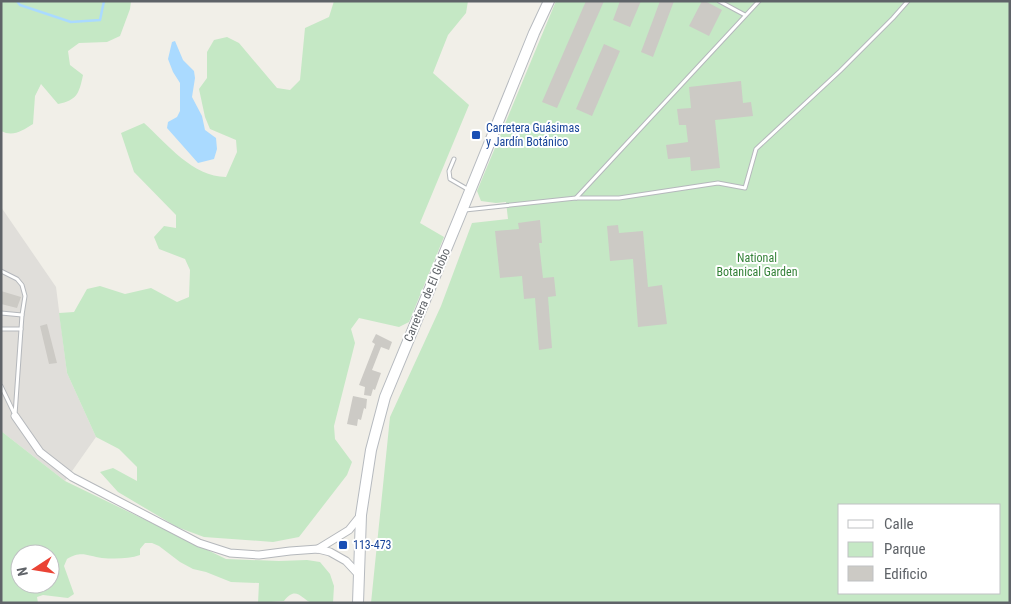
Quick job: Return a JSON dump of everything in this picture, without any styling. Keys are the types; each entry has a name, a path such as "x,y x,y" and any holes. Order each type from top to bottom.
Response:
{"main road":[{"name":"Carretera de El Globo","path":"358,603 361,515 371,450 384,397 534,33 549,1"}],"street":[{"path":"15,416 40,452 72,477 199,543 230,553 259,555 290,550 318,549 330,552 346,560 359,575"},
{"path":"318,549 349,530 361,515"}],"lane":[{"path":"719,1 745,15"},
{"path":"576,198 759,1"},
{"path":"462,211 576,198 619,198 718,183 745,188 756,149 860,51 908,1"},
{"path":"454,159 449,171 450,179 470,190"},
{"path":"1,271 17,279 22,285 26,296 22,315 15,416"},
{"path":"1,313 22,315"},
{"path":"1,329 21,329"},
{"path":"1,386 15,416"}],"shaded area":[{"path":"1,207 56,287 67,373 96,437 65,481 1,431"}],"green space":[{"path":"1,1 131,1 120,36 107,42 79,43 68,51 70,65 83,75 76,95 58,104 41,84 35,96 33,124 13,133 1,131"},
{"path":"334,1 468,1 466,13 448,35 433,73 469,105 420,223 444,237 409,322 399,327 359,318 351,329 355,343 334,426 335,439 352,462 347,475 299,537 273,542 204,537 177,527 118,492 100,472 113,468 137,481 137,467 119,449 96,437 67,373 59,313 74,312 87,289 100,286 125,294 151,288 177,302 189,297 190,270 185,259 159,249 154,237 164,226 176,228 176,215 134,172 121,133 144,123 181,158 202,172 226,177 237,152 236,140 210,129 205,117 199,89 207,78 207,52 214,40 227,37 239,43 277,88 290,90 300,80 305,28 329,17"},
{"name":"National Botanical Garden","path":"556,1 1010,1 1010,603 371,603 390,417 441,306 472,223 508,219 506,202 481,201 477,191"},
{"path":"1,431 65,481 226,559 307,560 320,562 330,574 334,586 333,603 312,603 298,594 292,594 284,601 258,603 259,583 231,582 193,569 159,546 145,543 140,549 140,555 131,557 102,558 84,554 72,556 67,559 64,566 74,594 68,598 43,595 37,597 38,603 1,603"}],"water":[{"path":"175,41 183,60 194,71 195,78 192,97 202,116 205,130 216,138 217,149 214,159 198,163 167,128 168,122 177,117 180,111 180,83 168,59 172,42"}],"building":[{"path":"586,1 604,1 557,108 542,102"},
{"path":"620,1 641,1 630,27 613,20"},
{"path":"660,1 674,1 653,57 641,52"},
{"path":"702,1 722,10 709,36 689,26"},
{"path":"604,44 620,51 592,116 576,109"},
{"path":"741,81 743,103 751,102 753,116 715,120 720,168 691,171 690,157 668,159 666,145 688,142 686,125 679,125 677,109 691,108 689,87"},
{"path":"540,220 542,243 539,243 543,278 554,277 556,296 548,297 552,348 539,350 535,298 524,299 522,276 500,278 495,231 519,229 518,223"},
{"path":"618,225 619,233 643,231 648,287 662,285 667,324 638,327 633,259 610,261 607,226"},
{"path":"1,291 21,297 17,308 1,304"},
{"path":"47,324 57,363 49,364 40,326"},
{"path":"376,334 392,342 389,350 381,347 372,370 381,373 371,396 364,395 365,387 359,385 375,344 372,342"},
{"path":"353,396 367,399 366,409 364,408 361,420 358,419 357,426 347,424"}],"waterway":[{"path":"17,1 20,5 71,22 100,20 104,1"}],"place":[{"name":"Carretera Guásimas y Jardín Botánico","path":"476,135"},
{"name":"113-473","path":"343,545"}]}
